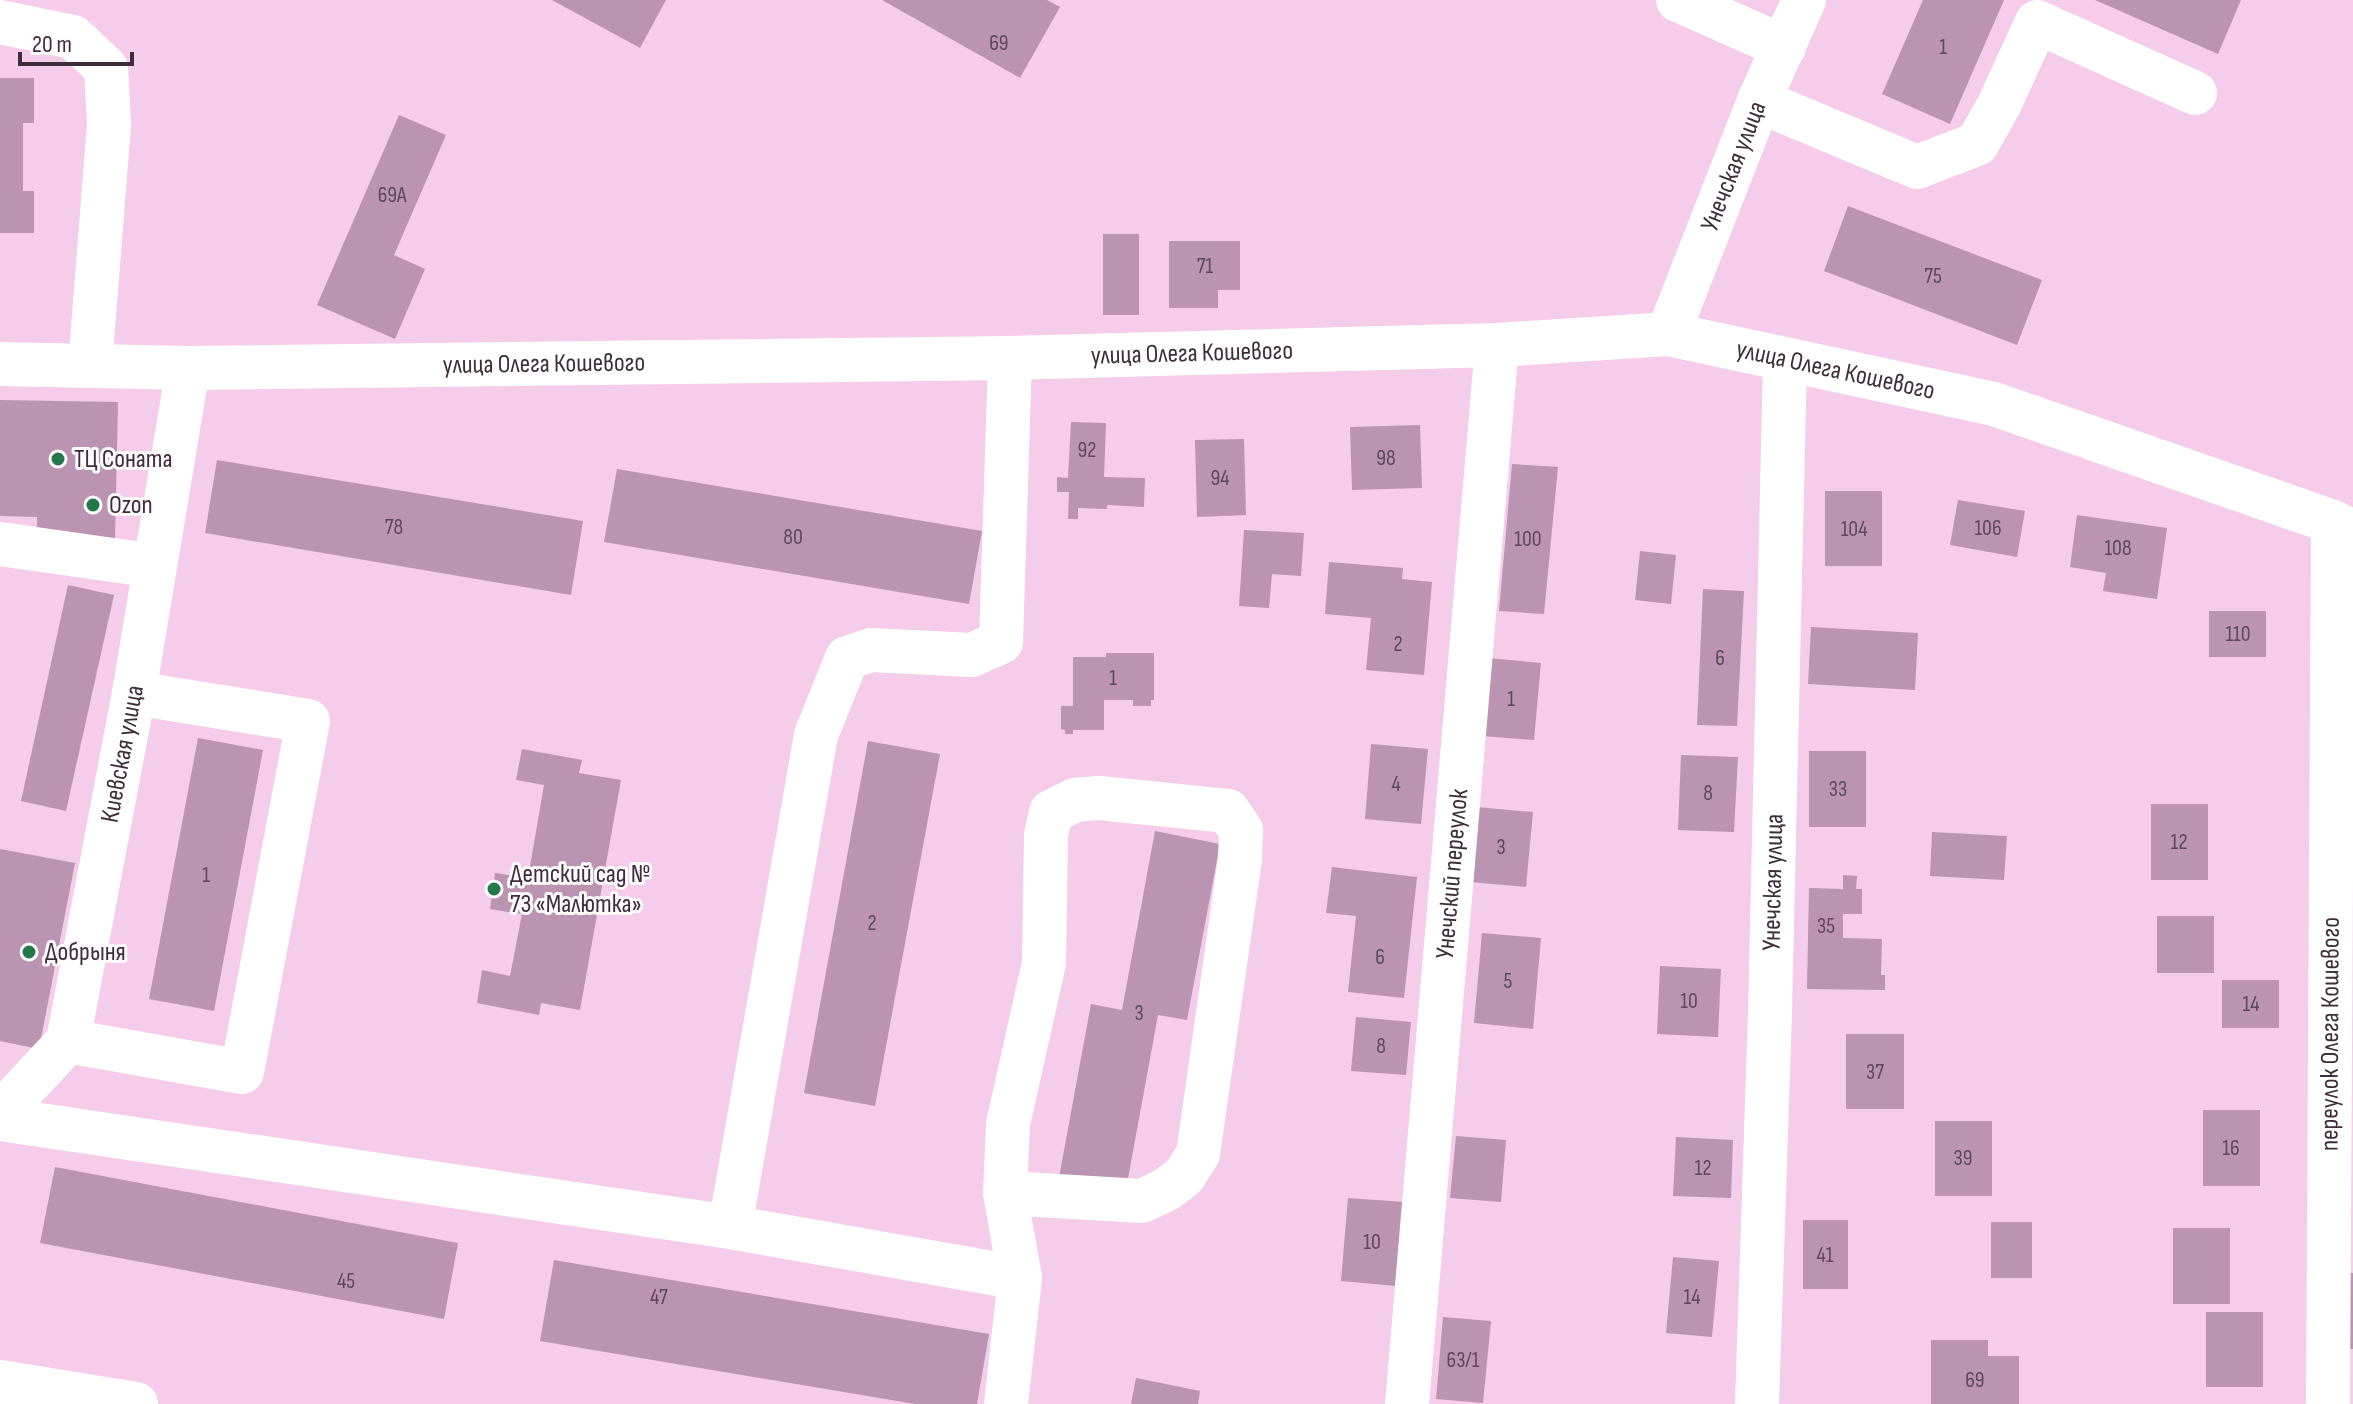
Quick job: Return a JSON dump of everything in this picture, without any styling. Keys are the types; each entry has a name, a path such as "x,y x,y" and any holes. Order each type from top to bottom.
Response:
{"street":[{"path":"1678,0 1784,47"},
{"name":"Унечская улица","path":"1668,334 1759,101 1804,0"},
{"path":"0,22 73,37 106,68 109,125 90,366"},
{"path":"1759,101 1917,167 1977,144 1999,105 2037,22 2195,93"},
{"name":"улица Олега Кошевого","path":"0,364 188,368 1010,358 1497,345 1668,334 1994,404 2343,527"},
{"name":"Унечский переулок","path":"1407,1404 1497,345"},
{"path":"730,1227 816,735 847,658 871,650 972,655 1001,642 1010,358"},
{"name":"Унечская улица","path":"1757,1404 1770,1012 1785,360"},
{"name":"Киевская улица","path":"68,1041 134,693 188,368"},
{"name":"переулок Олега Кошевого","path":"2328,1404 2343,527"},
{"path":"0,544 155,566"},
{"path":"0,1116 68,1041 242,1072 308,721 134,693"},
{"path":"1005,1193 1142,1201 1167,1189 1184,1176 1198,1154 1240,859 1241,830 1228,811 1099,798 1075,800 1051,812 1046,835 1044,963 1008,1124 1005,1193 1020,1278 1006,1404"},
{"path":"0,1116 730,1227 1020,1278"},
{"path":"9,1390 136,1404"}],"building":[{"path":"552,0 666,0 640,48"},
{"path":"882,0 1047,0 1060,7 1020,78"},
{"path":"1923,0 2004,0 1950,124 1882,94"},
{"path":"2095,0 2241,0 2218,54"},
{"path":"0,78 34,78 34,123 23,123 23,191 34,191 34,233 0,233"},
{"path":"399,115 446,135 394,255 425,269 395,339 317,305"},
{"path":"1848,206 2042,280 2017,345 1824,271"},
{"path":"1103,234 1139,234 1139,315 1103,315"},
{"path":"1169,241 1240,241 1240,290 1218,290 1218,308 1169,308"},
{"name":"ТЦ Соната","path":"0,400 118,402 115,540 37,539 37,517 0,516"},
{"path":"1071,422 1106,423 1104,477 1145,478 1144,507 1107,505 1107,509 1078,508 1078,519 1068,519 1069,492 1057,492 1057,477 1068,478"},
{"path":"1420,425 1422,488 1352,490 1350,427"},
{"path":"1244,439 1246,515 1197,517 1195,440"},
{"path":"217,460 583,521 571,595 205,533"},
{"path":"1512,464 1558,467 1544,614 1499,611"},
{"path":"617,469 982,531 969,604 604,542"},
{"path":"1825,491 1882,491 1882,566 1825,566"},
{"path":"1958,500 2025,511 2017,557 1950,545"},
{"path":"2077,515 2167,528 2157,599 2103,591 2106,573 2070,567"},
{"path":"1244,530 1304,533 1301,576 1272,574 1269,608 1239,606"},
{"path":"1640,551 1676,555 1671,604 1635,600"},
{"path":"1329,562 1403,568 1402,579 1432,582 1424,675 1366,670 1371,618 1325,614"},
{"path":"68,585 114,595 66,811 21,801"},
{"path":"1703,589 1744,591 1737,726 1697,725"},
{"path":"2209,611 2266,611 2266,657 2209,657"},
{"path":"1811,627 1918,633 1915,690 1808,684"},
{"path":"1106,653 1154,653 1154,700 1151,700 1151,706 1133,706 1133,700 1104,700 1104,730 1073,730 1073,734 1065,734 1065,730 1061,729 1061,706 1073,706 1073,657 1106,657"},
{"path":"1488,658 1541,663 1534,740 1482,736"},
{"path":"198,738 263,750 214,1011 149,999"},
{"path":"868,741 940,754 875,1106 804,1093"},
{"path":"1371,744 1428,749 1421,824 1365,819"},
{"path":"522,749 582,760 579,773 621,780 580,1010 541,1003 539,1015 477,1003 482,970 510,976 522,914 490,909 495,873 528,878 544,785 516,780"},
{"path":"1809,751 1866,751 1866,827 1809,827"},
{"path":"1681,755 1738,757 1734,832 1678,830"},
{"path":"2151,804 2208,804 2208,880 2151,880"},
{"path":"1477,807 1533,812 1526,887 1470,882"},
{"path":"1155,831 1220,844 1187,1020 1158,1015 1125,1195 1058,1183 1091,1004 1122,1010"},
{"path":"1932,832 2007,836 2004,880 1930,876"},
{"name":"Добрыня","path":"0,849 75,863 39,1049 0,1041"},
{"path":"1332,867 1417,877 1404,998 1348,992 1356,916 1326,913"},
{"path":"1843,875 1857,876 1856,889 1862,889 1862,914 1843,914 1843,938 1882,939 1881,975 1885,975 1885,990 1807,989 1809,888 1843,889"},
{"path":"2157,916 2214,916 2214,973 2157,973"},
{"path":"1482,933 1541,938 1533,1029 1474,1023"},
{"path":"1660,966 1721,969 1718,1037 1657,1034"},
{"path":"2222,980 2279,980 2279,1028 2222,1028"},
{"path":"1356,1017 1411,1022 1406,1075 1351,1071"},
{"path":"1846,1034 1904,1034 1904,1109 1846,1109"},
{"path":"2203,1110 2260,1110 2260,1186 2203,1186"},
{"path":"1935,1121 1992,1121 1992,1196 1935,1196"},
{"path":"1456,1136 1506,1140 1501,1202 1450,1198"},
{"path":"1676,1137 1733,1140 1731,1198 1673,1196"},
{"path":"55,1167 458,1243 444,1319 40,1243"},
{"path":"1348,1198 1404,1202 1396,1286 1341,1281"},
{"path":"1803,1220 1848,1220 1848,1289 1803,1289"},
{"path":"1991,1222 2032,1222 2032,1278 1991,1278"},
{"path":"2173,1228 2230,1228 2230,1304 2173,1304"},
{"path":"1673,1257 1719,1261 1712,1337 1666,1333"},
{"path":"554,1260 989,1334 977,1404 915,1404 540,1341"},
{"path":"2346,1273 2353,1273 2353,1349 2346,1349"},
{"path":"2206,1312 2263,1312 2263,1387 2206,1387"},
{"path":"1443,1317 1491,1321 1483,1403 1436,1399"},
{"path":"1931,1340 1988,1340 1988,1356 2019,1356 2019,1404 1931,1404"},
{"path":"1136,1378 1200,1391 1198,1404 1131,1404"}],"place":[{"name":"ТЦ Соната","path":"58,459"},
{"name":"Ozon","path":"93,505"},
{"name":"Детский сад № 73 «Малютка»","path":"494,889"},
{"name":"Добрыня","path":"29,952"}]}
